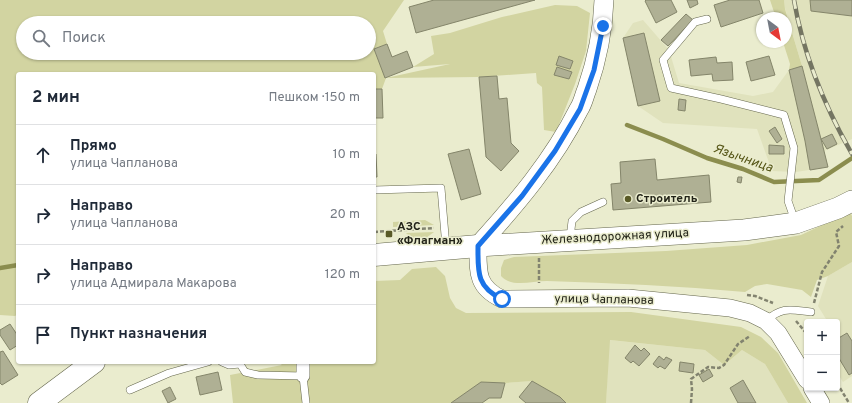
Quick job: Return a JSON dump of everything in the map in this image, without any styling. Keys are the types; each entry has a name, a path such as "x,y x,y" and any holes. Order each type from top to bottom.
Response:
{"highway":[{"name":"Железнодорожная улица","path":"376,255 478,246"},
{"path":"39,403 91,364"}],"main road":[{"path":"478,246 522,196 555,151 580,109 594,70 603,26 604,0"},
{"name":"Железнодорожная улица","path":"478,246 744,230 796,223 838,208 852,201"}],"street":[{"name":"улица Чапланова","path":"478,246 478,271 483,285 491,294 502,299 628,298 730,308 750,313 766,321"},
{"path":"766,321 778,333 804,375"},
{"path":"303,364 303,376"},
{"path":"814,391 821,403"}],"lane":[{"path":"707,19 695,22 663,60 670,88 784,115 794,148 788,201 796,223"},
{"path":"376,190 441,188 446,249"},
{"path":"570,240 572,221 581,212 603,202"},
{"path":"766,321 773,315 783,310 811,310"},
{"path":"130,390 169,373 201,364"},
{"path":"226,364 229,366 236,364"},
{"path":"241,364 245,372 258,375 303,376 306,403"}],"path":[{"path":"811,310 822,272 839,246 836,232 847,224"},
{"path":"376,232 434,228"},
{"path":"539,255 539,284"},
{"path":"691,403 691,379 708,367 719,368 724,365 738,344 750,336"},
{"path":"840,388 849,403 852,400"}],"shaded area":[{"path":"0,0 404,0 383,31 387,44 376,48 376,16 16,16 16,60 376,60 376,54 386,78 382,89 376,89 376,72 16,72 15,316 0,315"},
{"path":"770,0 784,0 786,12 774,12"},
{"path":"784,0 852,0 852,139 824,151 828,167 796,172 772,171 757,129 663,123 638,106 623,38 633,23 643,20 669,50 679,83 753,96 773,92 789,70 802,66 792,32 792,12 786,12"},
{"path":"555,5 577,6 590,13 586,51 556,132 544,130 542,87 537,83 536,73 479,77 386,78 450,64 413,67 434,54 431,36 450,33 502,17"},
{"path":"792,32 802,66 789,70 790,64 785,48 792,48"},
{"path":"850,212 852,216 852,262 828,276 817,280 811,297 802,290 767,284 755,286 745,292 671,286 547,281 516,283 505,280 501,276 501,268 504,260 514,257 666,251 747,245 801,235"},
{"path":"425,220 434,225 393,227 393,222"},
{"path":"434,232 426,238 412,239 406,233"},
{"path":"852,262 852,376 843,382 840,377 840,319 826,319 818,306 828,276"},
{"path":"436,267 445,276 450,298 456,308 466,313 631,312 741,327 761,337 778,353 807,403 788,403 765,364 742,350 724,365 705,350 610,340 606,403 566,403 560,397 532,381 505,383 482,382 451,403 233,403 230,375 282,365 281,364 376,364 376,281 400,280 412,269"},
{"path":"609,340 705,350 724,365 742,350 765,364 788,403 606,403"},
{"path":"532,381 560,397 566,403 451,403 481,382 505,383"}],"building":[{"path":"434,0 535,0 416,33 409,7"},
{"path":"671,0 677,12 656,23 645,1"},
{"path":"687,0 697,0 698,4 690,8"},
{"path":"730,0 759,0 763,12 756,12 756,15 721,27 714,5"},
{"path":"810,0 852,0 852,16 811,11"},
{"path":"686,14 693,20 668,46 661,40"},
{"path":"644,33 660,101 638,106 623,38"},
{"path":"387,44 392,57 407,51 413,67 385,78 376,54 376,48"},
{"path":"559,56 573,61 570,69 556,65"},
{"path":"769,56 775,75 751,81 746,62"},
{"path":"716,57 717,63 732,62 733,80 713,81 712,74 691,76 689,60"},
{"path":"802,66 828,167 810,170 789,70"},
{"path":"557,67 572,72 569,79 554,75"},
{"path":"497,76 499,99 507,98 511,143 519,151 501,171 486,157 479,77"},
{"path":"376,89 382,89 383,118 376,118"},
{"path":"679,99 686,100 685,111 678,110"},
{"path":"775,127 782,139 777,143 769,131"},
{"path":"832,134 837,144 827,149 821,139"},
{"path":"769,145 784,146 784,154 769,154"},
{"path":"469,149 481,194 461,200 448,154"},
{"path":"376,154 377,177 376,177"},
{"path":"655,159 657,180 709,175 711,202 613,210 611,184 621,183 620,162"},
{"path":"738,177 742,177 741,183 737,182"},
{"path":"10,324 16,333 16,346 10,350 0,335 0,330"},
{"path":"847,333 852,341 852,373 849,375 840,360 840,337"},
{"path":"635,345 641,351 644,348 650,354 639,366 633,361 631,363 625,358"},
{"path":"3,351 18,375 2,385 0,383 0,352"},
{"path":"659,356 664,360 666,357 672,360 665,369 660,366 658,368 653,364"},
{"path":"680,362 694,364 693,373 679,371"},
{"path":"709,369 713,376 703,382 699,375"},
{"path":"218,372 222,390 200,395 196,377"},
{"path":"743,380 756,403 738,403 730,388"},
{"path":"532,381 560,397 566,403 526,403 519,397"},
{"path":"481,382 505,383 501,398 489,398 482,403 451,403"},
{"path":"170,387 176,399 168,403 162,391"}],"waterway":[{"name":"Язычница","path":"627,125 707,158 743,169 774,182 819,180 852,158"},
{"name":"Язычница","path":"0,268 16,265"}],"railway":[{"path":"794,0 803,40 816,79 833,118 852,154"}],"place":[{"name":"Строитель","path":"628,199"},
{"name":"АЗС «Флагман»","path":"389,234"}],"route":[{"path":"502,299 491,294 483,285 478,271 478,246 522,196 555,151 580,109 594,70 603,26"}]}
